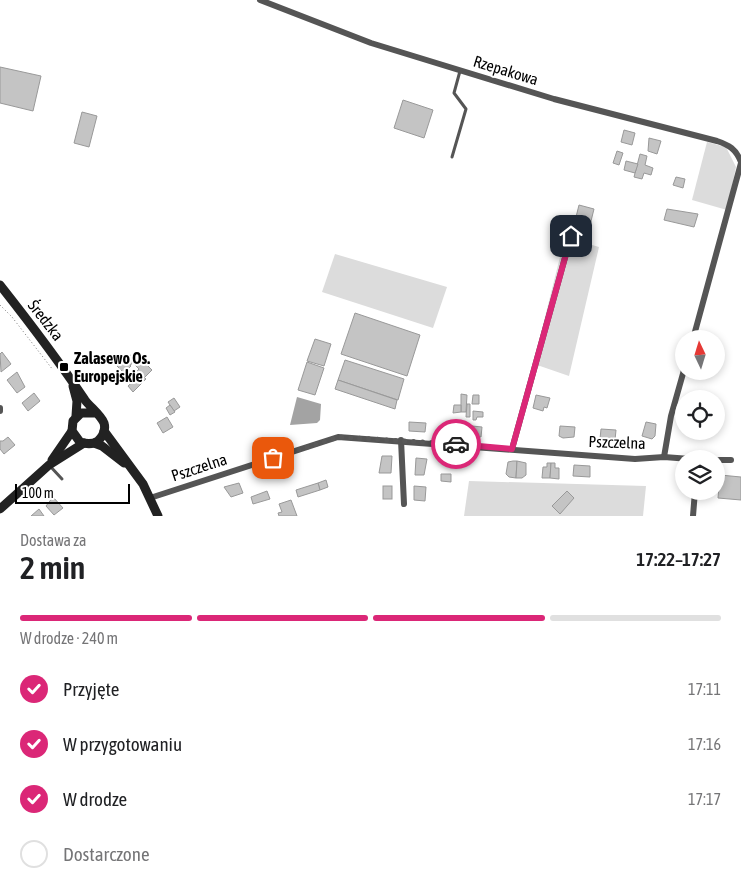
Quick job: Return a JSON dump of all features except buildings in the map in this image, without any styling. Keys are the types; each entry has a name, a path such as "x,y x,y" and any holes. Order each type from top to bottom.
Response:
{"street":[{"name":"Rzepakowa","path":"260,0 371,43 554,99 717,140 730,145 738,154 741,163 695,330"},
{"path":"512,449 571,236"},
{"name":"Średzka","path":"0,285 69,373 96,414"},
{"name":"Średzka","path":"69,373 77,401 76,416"},
{"path":"664,457 671,416 681,380"},
{"path":"49,465 72,431 76,416 86,412 96,414 103,421 104,431 134,471 158,516"},
{"path":"72,431 76,439 84,444"},
{"path":"94,443 104,431"},
{"name":"Pszczelna","path":"150,498 338,437 635,458 675,458"},
{"path":"401,440 404,504"},
{"path":"0,509 49,465 84,444 94,443 108,450 134,471"},
{"path":"725,460 731,460"},
{"path":"693,516 694,500"}],"lane":[{"path":"452,157 465,113 464,105 454,90 461,70"},
{"path":"49,465 62,480"}],"path":[{"path":"0,305 12,317 58,376"}],"shaded area":[{"path":"707,142 726,147 736,167 727,210 692,200"},
{"path":"565,237 599,247 569,376 540,366 532,369"},
{"path":"335,254 447,287 433,328 322,292"},
{"path":"297,397 321,404 320,420 317,423 290,425"},
{"path":"469,481 646,486 643,516 464,516"}],"way so far":[{"path":"273,458 338,437 456,444"}],"place":[{"name":"Zalasewo Os. Europejskie","path":"64,367"}],"route":[{"path":"456,444 512,449 571,236"}]}
